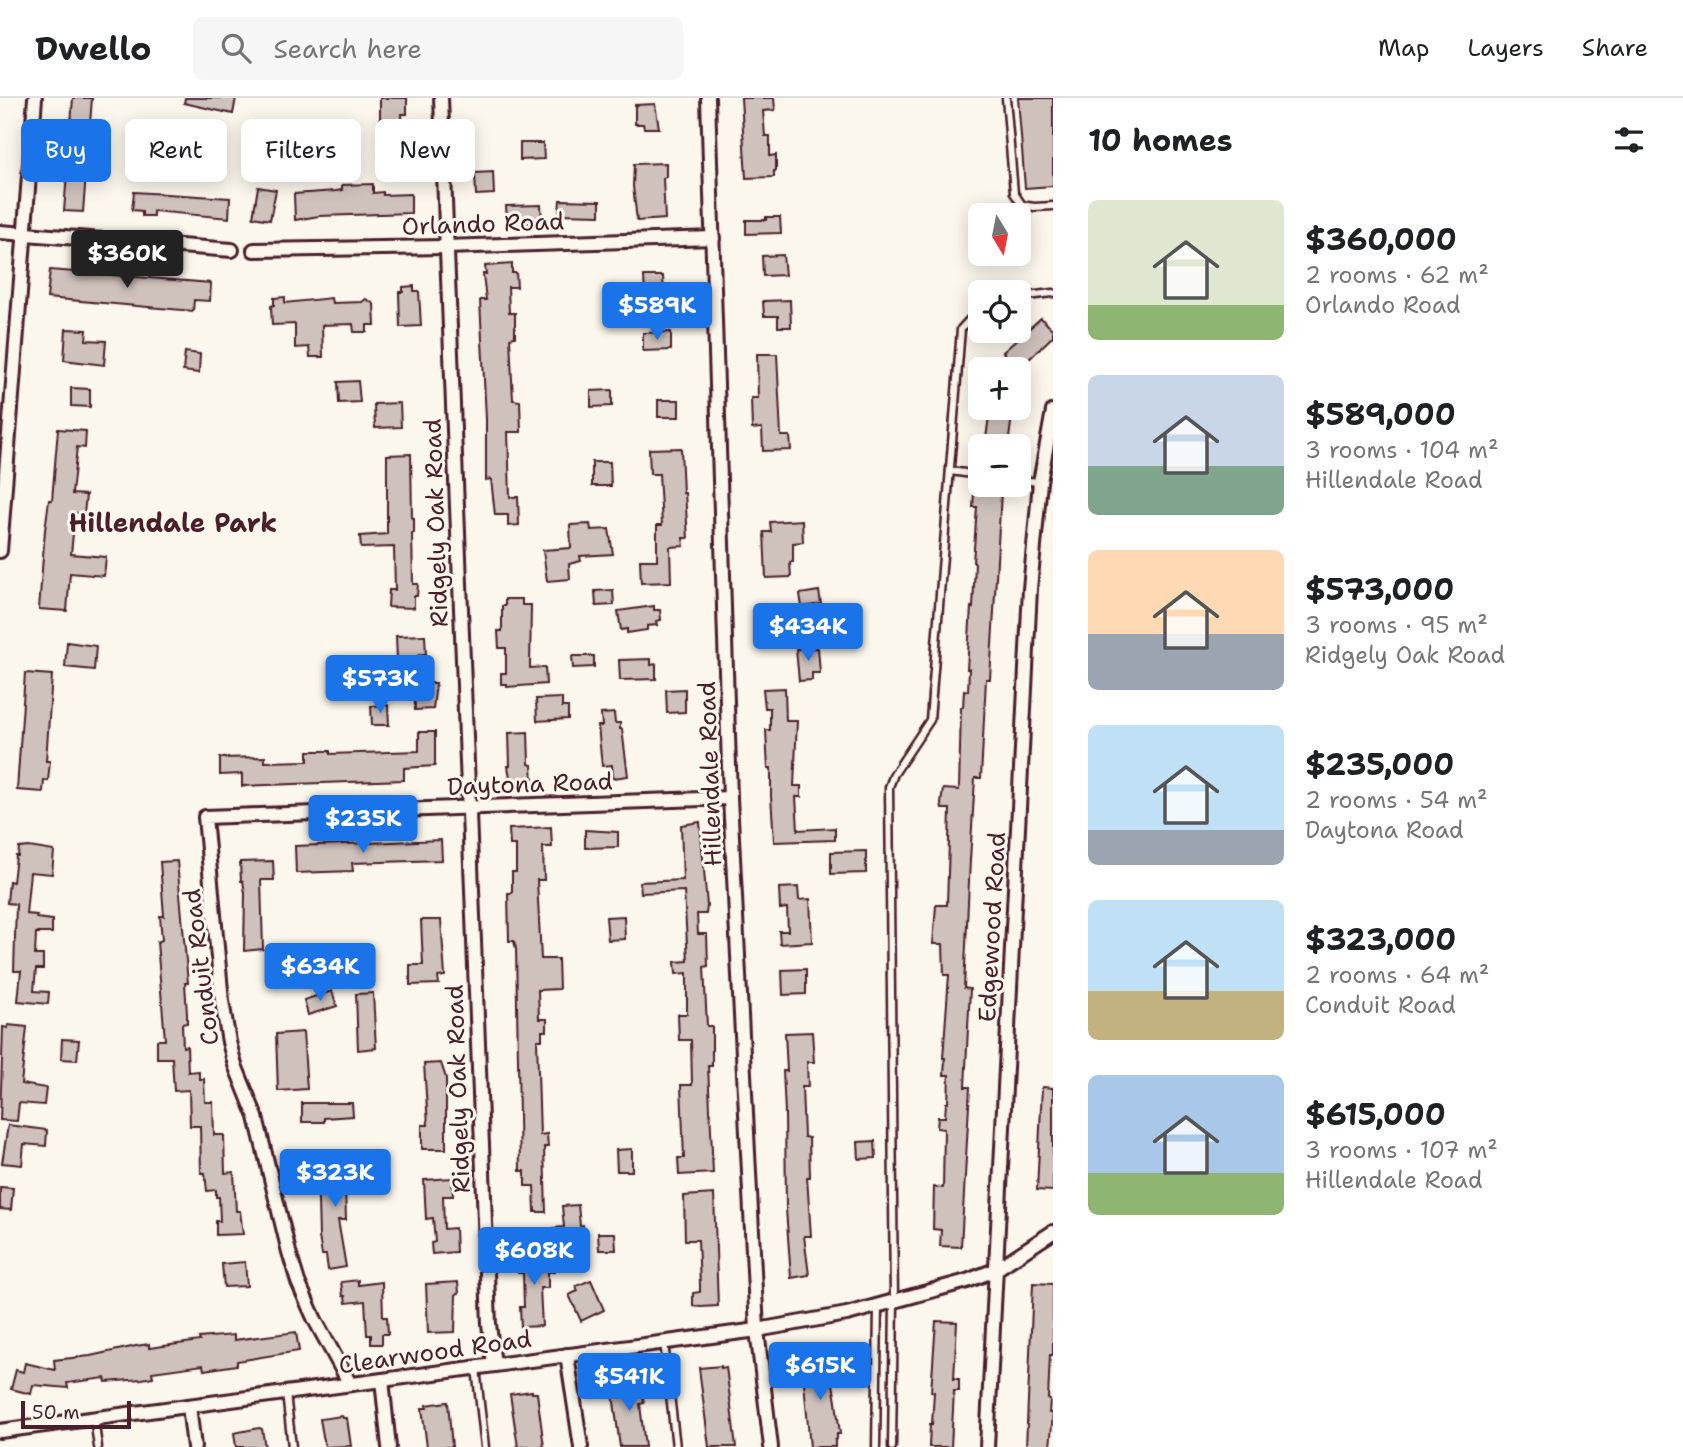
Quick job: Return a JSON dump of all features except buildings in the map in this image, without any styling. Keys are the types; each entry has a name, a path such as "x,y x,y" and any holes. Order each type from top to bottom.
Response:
{"street":[{"path":"0,551 35,98"},
{"name":"Ridgely Oak Road","path":"441,98 489,1324 494,1365"},
{"name":"Hillendale Road","path":"708,98 730,798 757,1330 771,1447"},
{"path":"0,232 232,250"},
{"name":"Orlando Road","path":"254,250 713,238"},
{"name":"Edgewood Road","path":"987,1447 1030,589 1040,482 1048,454 1053,411"},
{"name":"Daytona Road","path":"205,817 730,798"},
{"name":"Conduit Road","path":"205,817 222,1001 229,1042 256,1117 298,1282 314,1320 350,1384"},
{"name":"Clearwood Road","path":"0,1431 757,1330 878,1307 967,1281 995,1270 1053,1232"},
{"path":"568,1355 581,1447"},
{"path":"382,1380 389,1447"},
{"path":"189,1406 194,1447"}],"lane":[{"path":"1006,98 1014,193 1021,205 1053,206"},
{"path":"1031,296 1053,293"},
{"path":"892,1447 894,1302 889,787 894,774 930,720 961,329 968,321"},
{"path":"950,471 968,473"},
{"path":"1031,481 1040,482"},
{"path":"876,1447 878,1307"},
{"path":"664,1342 676,1447"},
{"path":"476,1368 485,1447"},
{"path":"286,1393 292,1447"},
{"path":"94,1418 98,1447"}],"district":[{"name":"Hillendale Park","path":"173,522"}]}
